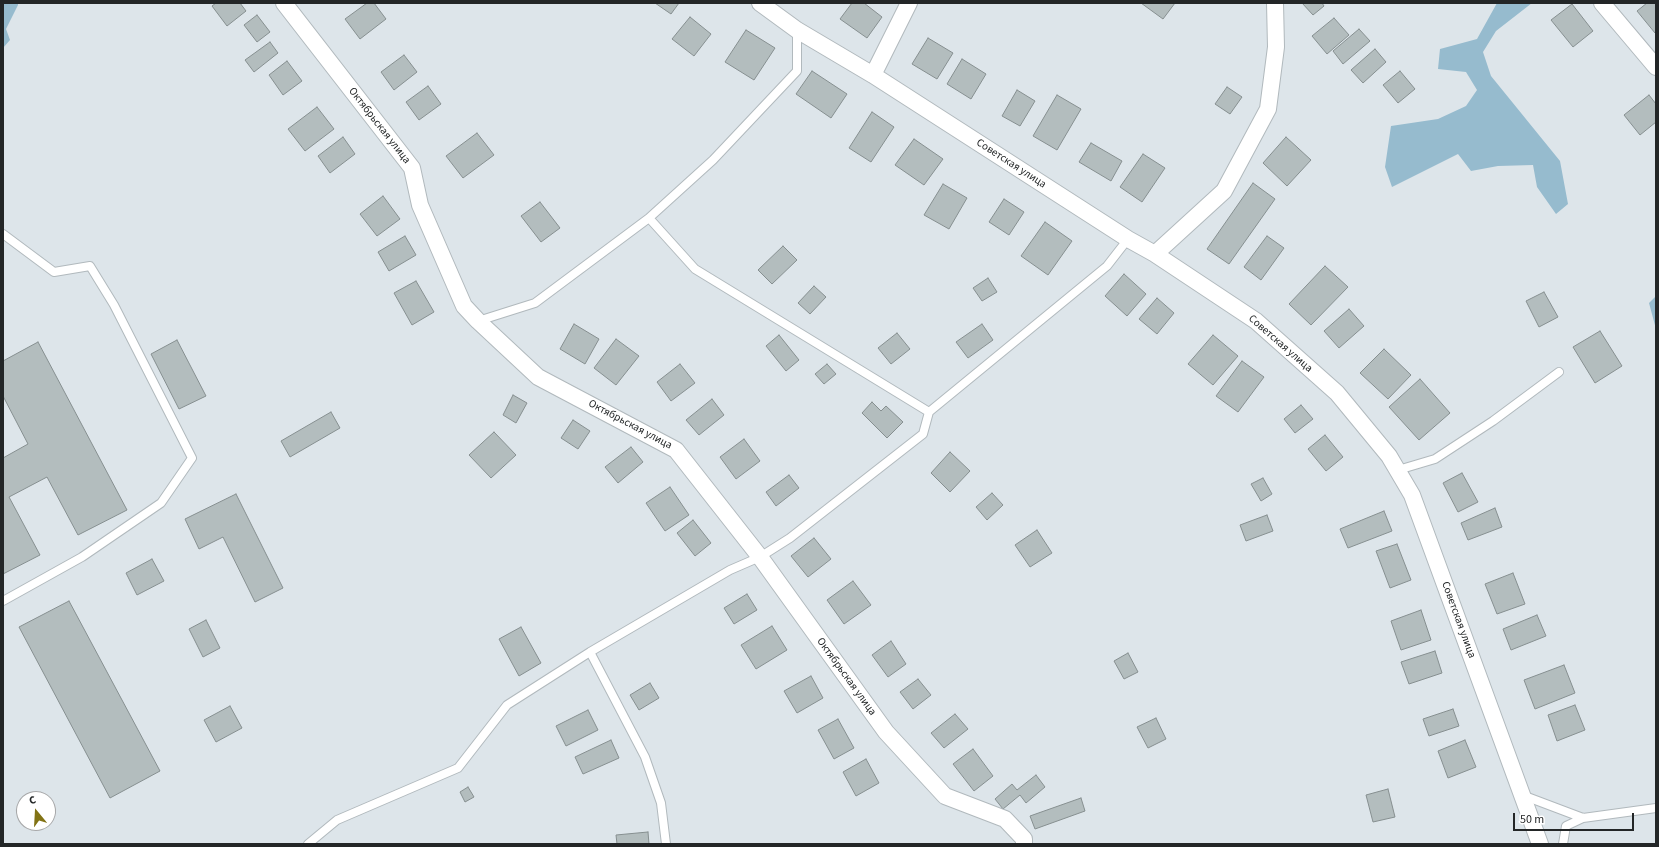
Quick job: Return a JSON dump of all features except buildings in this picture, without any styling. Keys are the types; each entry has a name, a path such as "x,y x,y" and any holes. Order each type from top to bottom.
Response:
{"street":[{"name":"Октябрьская улица","path":"284,3 412,168 420,205 464,306 538,377 676,450 760,557 886,732 945,796 1005,819 1024,838 1024,844"},
{"name":"Советская улица","path":"760,3 797,30 873,75 1256,320 1337,393 1374,437 1398,470 1412,495 1540,844"},
{"path":"873,75 909,3"},
{"path":"1155,254 1224,191 1268,109 1276,47 1275,3"},
{"path":"1602,3 1656,67"}],"lane":[{"path":"478,321 535,303 650,218 713,160 797,71 797,30"},
{"path":"650,218 695,269 929,412"},
{"path":"3,234 54,272 90,266 114,305 192,458 161,503 82,557 3,601"},
{"path":"308,844 337,820 458,768 507,705 590,652 730,570 760,557 790,538 923,434 929,412 1107,266 1128,239"},
{"path":"1398,470 1435,459 1493,421 1559,372"},
{"path":"590,652 645,757 661,803 666,844"},
{"path":"1522,795 1583,818"},
{"path":"1563,844 1566,826 1583,818 1656,808"}],"shaded area":[{"path":"3,3 18,3 18,5 6,29 10,40 3,48"},
{"path":"1497,3 1532,3 1496,31 1483,52 1491,76 1560,161 1568,204 1556,214 1537,187 1533,165 1498,166 1471,171 1458,154 1392,187 1385,167 1391,126 1438,119 1466,106 1477,90 1466,72 1438,69 1440,49 1477,39"},
{"path":"1656,296 1656,329 1649,303"}]}
